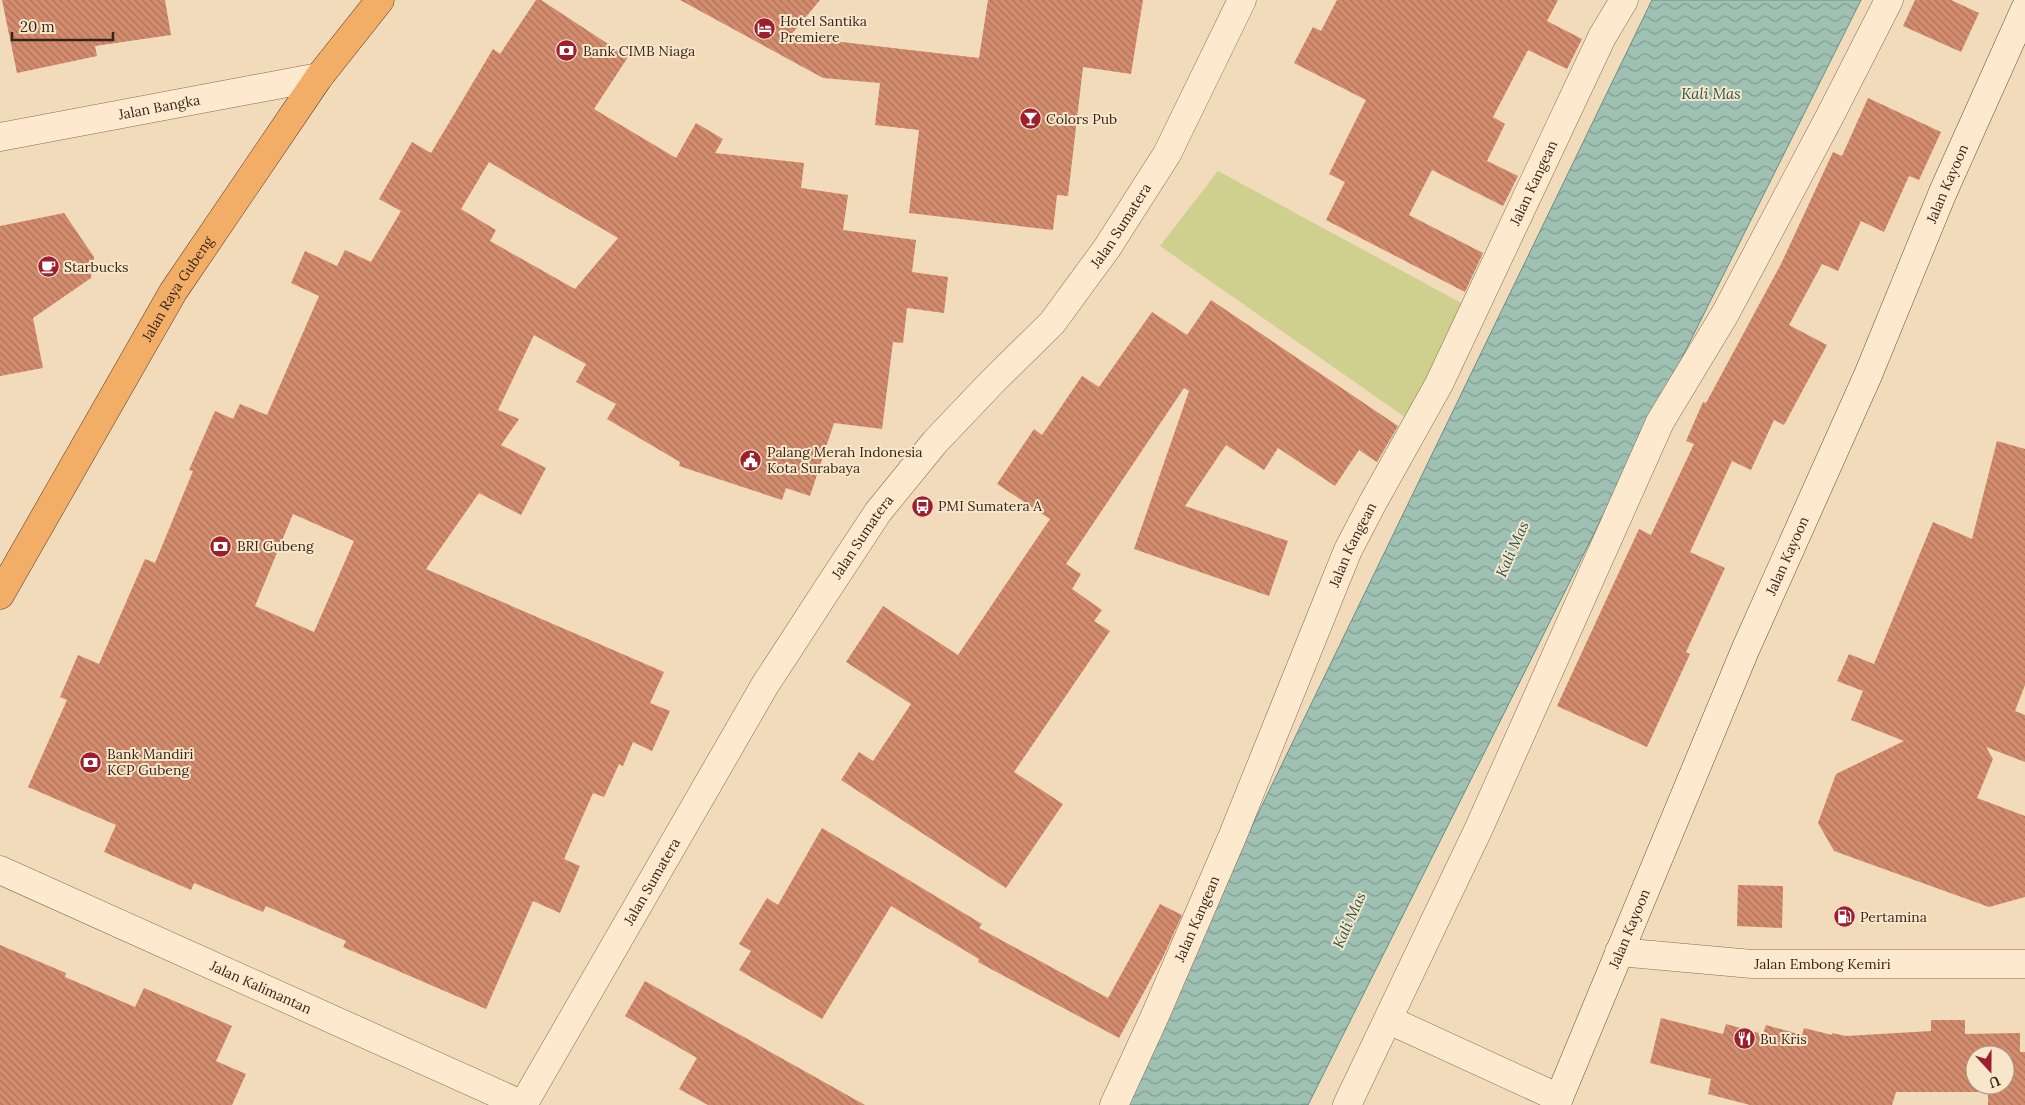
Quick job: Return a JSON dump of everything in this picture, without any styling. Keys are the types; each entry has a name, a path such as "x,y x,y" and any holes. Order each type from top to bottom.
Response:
{"highway":[{"name":"Jalan Raya Gubeng","path":"0,595 173,292 319,78 380,0"}],"street":[{"name":"Jalan Sumatera","path":"523,1105 766,685 828,588 878,512 934,442 1052,323 1107,248 1167,154 1242,0"},
{"name":"Jalan Kangean","path":"1114,1105 1154,1018 1233,835 1348,550 1439,384 1602,37 1624,0"},
{"path":"1347,1105 1479,828 1660,422 1730,305 1832,114 1889,0"},
{"name":"Jalan Kayoon","path":"1558,1102 1746,648 1868,375 1943,192 2025,9"},
{"name":"Jalan Bangka","path":"0,137 319,78"},
{"name":"Jalan Kalimantan","path":"0,870 523,1105"},
{"name":"Jalan Embong Kemiri","path":"1619,952 1752,964 2025,964"},
{"path":"1389,1020 1558,1102"}],"green space":[{"path":"1218,171 1463,304 1412,422 1160,246"}],"water":[{"name":"Kali Mas","path":"1652,0 1861,0 1308,1105 1117,1105"}],"building":[{"path":"2,0 165,0 171,35 95,46 97,56 17,73"},
{"path":"536,0 541,0 628,57 594,109 676,158 696,123 723,139 715,153 804,163 801,188 848,195 843,230 916,240 912,272 948,277 944,313 907,308 903,343 893,342 882,429 834,423 810,496 786,488 782,500 679,466 680,462 607,419 616,404 576,382 586,364 534,335 498,410 519,419 501,445 546,468 521,515 479,493 426,569 664,672 650,703 670,711 652,751 633,742 623,766 619,764 604,797 593,793 564,859 580,866 560,913 533,901 486,1009 343,947 346,941 266,906 263,912 194,883 191,890 104,852 116,825 28,787 67,700 60,697 78,655 99,664 145,559 155,563 193,471 189,470 215,411 233,419 240,404 267,415 319,296 291,283 305,251 337,266 345,250 371,262 401,211 379,199 412,142 431,153 493,49 500,54","holes":["489,162 618,238 575,289 490,241 496,230 461,209","293,514 354,541 314,632 255,606"]},
{"path":"680,0 820,0 790,36 979,58 988,0 1143,0 1131,74 1083,67 1068,196 1057,195 1053,230 909,213 919,130 875,125 880,83 823,78"},
{"path":"1337,0 1558,0 1547,21 1582,39 1567,69 1528,50 1493,117 1505,124 1487,161 1518,176 1503,206 1432,170 1409,215 1483,253 1465,292 1326,220 1345,182 1329,174 1366,100 1294,63 1313,27 1321,31"},
{"path":"1915,0 1951,0 1979,13 1961,52 1903,26"},
{"path":"1868,98 1941,132 1919,180 1909,176 1884,232 1861,221 1838,271 1822,264 1789,325 1827,345 1784,425 1774,420 1751,470 1732,461 1690,552 1725,568 1686,652 1690,654 1647,747 1557,706 1639,529 1651,535 1694,444 1686,441 1703,402 1706,403 1781,264 1833,152 1842,156"},
{"name":"Starbucks","path":"64,213 94,257 91,278 33,318 43,368 0,376 0,226"},
{"path":"1211,300 1398,426 1377,462 1359,450 1335,486 1278,448 1264,470 1226,445 1185,506 1288,541 1269,596 1134,549 1189,391 1184,388 1066,564 1081,574 1072,589 1102,610 1094,621 1110,631 1014,772 1063,804 1006,888 841,780 859,752 873,761 911,704 846,662 883,606 958,655 1050,519 997,484 1034,429 1042,435 1082,376 1099,387 1152,312 1187,335"},
{"path":"1997,441 2025,449 2025,685 2015,711 2025,715 2025,762 1986,747 1993,759 1977,798 2025,816 2025,897 1989,907 1834,851 1818,823 1836,774 1904,741 1851,720 1863,691 1837,681 1849,654 1874,664 1933,522 1972,539"},
{"path":"822,828 982,924 979,928 1108,998 1160,904 1182,915 1163,957 1119,1038 978,962 979,959 891,906 822,1019 739,970 751,951 739,944 767,898 778,905"},
{"path":"1738,885 1783,886 1782,928 1737,926"},
{"path":"0,945 66,973 65,977 135,1007 144,988 232,1026 216,1061 246,1074 232,1105 0,1105"},
{"path":"645,981 865,1105 708,1105 679,1089 697,1058 625,1016"},
{"path":"1661,1018 1723,1034 1726,1024 1763,1034 1766,1025 1802,1035 1804,1028 1832,1035 1832,1033 1846,1036 1931,1031 1931,1020 1965,1020 1965,1034 2020,1033 2020,1052 2025,1052 2025,1105 1988,1105 1988,1095 2015,1095 2015,1045 1965,1045 1965,1092 1896,1092 1892,1105 1750,1105 1708,1094 1711,1079 1650,1063"}],"place":[{"name":"Hotel Santika Premiere","path":"764,29"},
{"name":"Bank CIMB Niaga","path":"567,51"},
{"name":"Colors Pub","path":"1030,119"},
{"name":"Starbucks","path":"48,267"},
{"name":"Palang Merah Indonesia Kota Surabaya","path":"751,460"},
{"name":"PMI Sumatera A","path":"922,506"},
{"name":"BRI Gubeng","path":"221,546"},
{"name":"Bank Mandiri KCP Gubeng","path":"91,762"},
{"name":"Pertamina","path":"1844,917"},
{"name":"Bu Kris","path":"1744,1039"}]}
